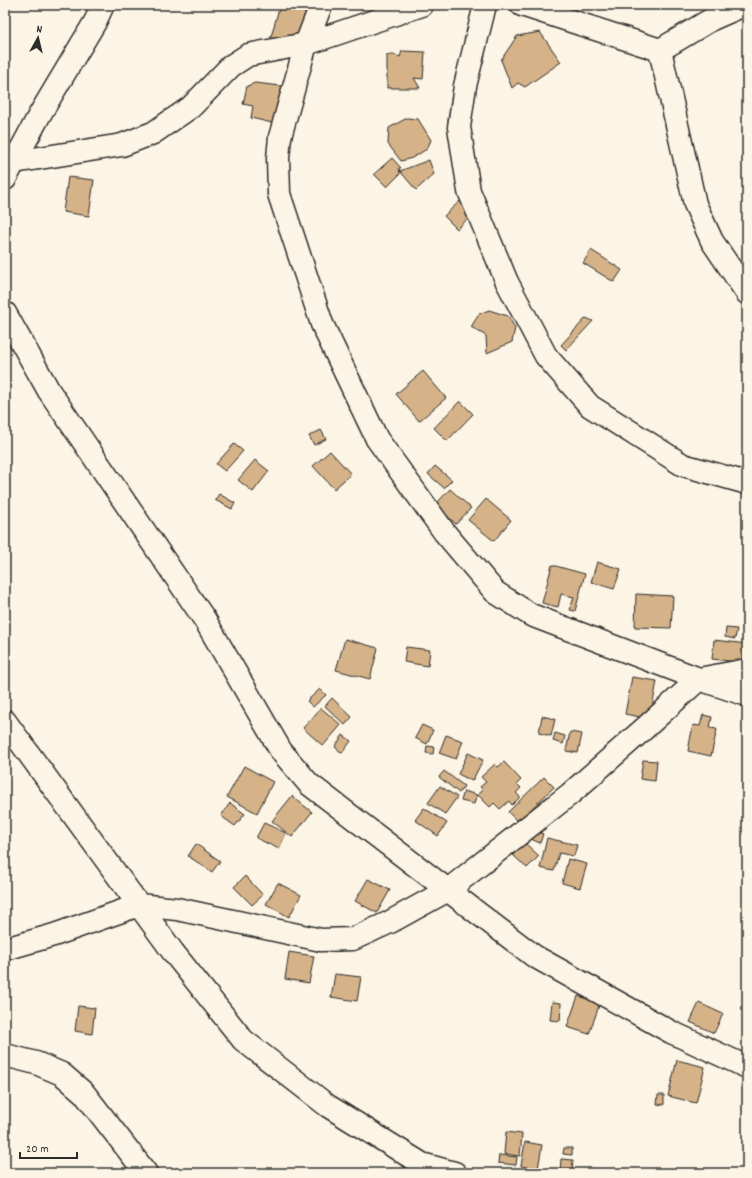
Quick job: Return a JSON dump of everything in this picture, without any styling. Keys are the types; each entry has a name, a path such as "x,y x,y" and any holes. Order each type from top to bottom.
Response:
{"street":[{"path":"10,171 40,114 95,22 103,5"},
{"path":"322,5 306,44 280,138 278,158 279,194 322,324 376,439 445,533 495,592 531,615 699,679 747,695"},
{"path":"10,171 122,145 153,133 191,107 231,66 248,56 306,44 422,5"},
{"path":"485,5 465,86 459,127 469,191 506,282 546,356 590,406 683,464 747,483"},
{"path":"522,5 660,50 712,20 744,5"},
{"path":"660,50 695,204 712,241 747,293"},
{"path":"5,313 49,391 205,620 281,751 309,784 534,956 671,1032 747,1067"},
{"path":"5,949 54,935 139,905 177,910 321,940 353,939 390,922 448,890 570,794 699,679 747,670"},
{"path":"5,721 173,952 243,1040 328,1106 422,1164 455,1173"},
{"path":"5,1055 36,1063 62,1074 84,1093 146,1173"}],"building":[{"path":"280,5 297,5 313,9 304,42 270,40"},
{"path":"540,32 561,62 525,87 518,83 512,88 501,60 517,36"},
{"path":"402,51 425,52 423,79 414,78 420,88 387,88 387,55 395,55 400,57"},
{"path":"255,83 281,86 286,96 281,117 272,123 251,118 253,106 243,104 247,86"},
{"path":"407,118 418,119 431,140 427,149 412,158 401,161 388,144 389,128"},
{"path":"392,158 401,168 399,168 400,174 387,187 374,174"},
{"path":"429,160 434,174 416,190 400,171"},
{"path":"68,177 94,180 89,216 63,212"},
{"path":"461,200 474,213 457,229 444,216"},
{"path":"591,250 622,270 614,282 583,263"},
{"path":"489,310 508,316 515,328 512,342 487,353 486,336 471,327 479,314"},
{"path":"586,318 593,321 566,350 561,345"},
{"path":"423,371 446,398 419,421 396,394"},
{"path":"460,401 473,414 447,441 434,428"},
{"path":"321,430 326,439 314,445 309,436"},
{"path":"234,444 243,451 225,471 216,464"},
{"path":"330,451 351,474 334,489 313,466"},
{"path":"255,460 269,471 253,492 238,480"},
{"path":"435,466 452,480 444,488 428,474"},
{"path":"450,489 471,508 456,524 435,505"},
{"path":"219,494 235,503 232,509 215,500"},
{"path":"486,499 511,520 494,541 468,520"},
{"path":"597,562 621,569 614,589 591,582"},
{"path":"552,565 585,574 575,611 570,610 574,597 561,594 558,607 542,603"},
{"path":"636,594 673,596 671,628 635,627"},
{"path":"726,628 737,629 735,639 725,637"},
{"path":"345,639 378,648 370,679 336,670"},
{"path":"714,640 747,644 747,663 712,659"},
{"path":"406,647 430,650 428,666 404,662"},
{"path":"632,677 657,681 650,719 625,714"},
{"path":"320,689 326,695 313,707 307,701"},
{"path":"332,698 352,717 345,725 325,706"},
{"path":"321,708 341,725 323,746 303,728"},
{"path":"703,715 712,717 710,728 717,729 711,756 688,751 693,725 700,726"},
{"path":"542,716 555,719 551,736 539,733"},
{"path":"422,725 433,730 427,744 415,738"},
{"path":"570,732 582,734 578,753 566,751"},
{"path":"555,733 565,736 563,744 553,741"},
{"path":"343,735 351,741 342,753 335,747"},
{"path":"446,735 463,741 456,759 439,753"},
{"path":"427,746 434,747 433,754 426,753"},
{"path":"468,753 483,760 472,781 458,774"},
{"path":"643,760 657,761 655,781 640,779"},
{"path":"504,762 521,780 517,784 521,788 516,793 520,797 512,805 509,801 500,809 494,803 490,807 478,795 483,790 480,787 486,782 481,777 495,764 498,767"},
{"path":"244,766 273,782 257,813 227,797"},
{"path":"444,771 464,786 459,793 439,777"},
{"path":"544,777 554,787 518,822 508,812"},
{"path":"440,786 457,797 445,814 428,803"},
{"path":"464,791 477,795 474,804 461,801"},
{"path":"292,796 312,812 292,837 272,821"},
{"path":"230,803 245,814 235,826 221,816"},
{"path":"424,808 447,823 438,836 415,820"},
{"path":"264,823 286,833 279,849 256,838"},
{"path":"534,831 543,834 540,843 531,839"},
{"path":"547,838 577,845 574,856 559,853 554,871 540,868"},
{"path":"525,843 539,856 527,868 513,855"},
{"path":"196,844 220,861 212,872 188,856"},
{"path":"568,859 587,864 580,888 562,883"},
{"path":"245,876 263,895 252,905 234,887"},
{"path":"368,879 390,890 377,913 355,901"},
{"path":"278,883 301,895 289,917 266,904"},
{"path":"289,952 314,956 309,983 285,979"},
{"path":"335,974 361,977 357,1001 331,997"},
{"path":"578,996 600,1003 589,1034 567,1027"},
{"path":"552,1002 561,1003 560,1021 550,1020"},
{"path":"699,1003 723,1014 714,1033 690,1022"},
{"path":"78,1006 95,1008 92,1034 75,1031"},
{"path":"677,1060 705,1067 696,1103 668,1096"},
{"path":"658,1095 664,1095 664,1105 657,1104"},
{"path":"747,1129 747,1143 743,1142"},
{"path":"506,1132 522,1134 520,1156 504,1154"},
{"path":"525,1142 542,1145 538,1169 521,1166"},
{"path":"564,1148 572,1148 572,1155 563,1154"},
{"path":"499,1155 517,1157 516,1165 498,1163"},
{"path":"561,1159 573,1160 572,1172 577,1173 560,1173"}]}
